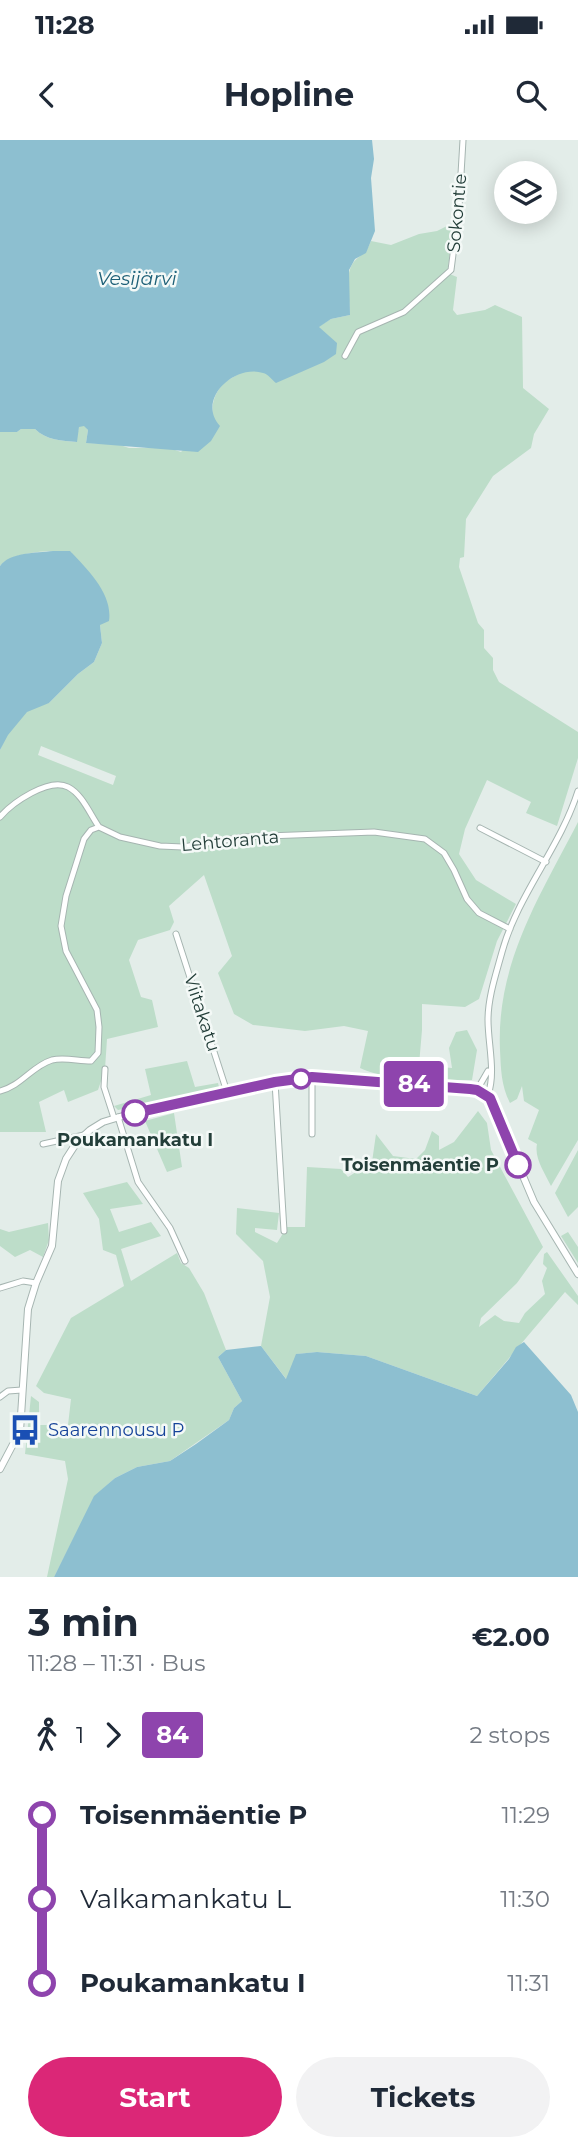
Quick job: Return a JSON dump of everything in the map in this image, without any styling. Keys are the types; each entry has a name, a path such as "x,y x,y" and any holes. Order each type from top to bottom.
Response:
{"street":[{"name":"Sokontie","path":"345,356 358,332 404,312 451,270 459,208 463,140"},
{"path":"0,817 6,809 25,796 58,783 75,792 99,827 91,830 84,839 66,896 61,926 66,951 97,1010 98,1053 91,1061 49,1061 15,1085 0,1091"},
{"path":"578,791 545,862 509,929 489,1005 488,1095 534,1202 578,1274"},
{"name":"Lehtoranta","path":"99,827 120,837 160,846 183,847 244,837 374,832 425,839 444,853 467,899 479,913 509,929"},
{"path":"480,828 545,862"},
{"name":"Viitakatu","path":"176,934 227,1092"},
{"path":"477,1090 490,1068"},
{"path":"105,1069 104,1087 138,1182 170,1228 185,1261"},
{"path":"0,1469 20,1431 28,1310 52,1246 56,1192 61,1170 72,1150 96,1125 227,1092 312,1077 477,1090 488,1095"},
{"path":"312,1077 312,1134"},
{"path":"275,1082 284,1231"},
{"path":"43,1144 84,1135"},
{"path":"0,1289 23,1281 36,1283"},
{"path":"0,1397 8,1391 22,1390"}],"green space":[{"path":"455,222 447,273 457,277 453,310 457,315 485,310 495,305 522,317 523,388 549,409 534,434 531,448 493,476 466,519 464,557 460,558 459,567 478,623 484,630 484,648 493,658 493,670 499,682 578,732 578,758 557,826 526,813 531,802 487,780 465,829 459,854 476,880 516,904 497,941 479,999 465,1007 422,1004 419,1065 452,1068 449,1048 456,1032 467,1030 477,1050 472,1080 415,1079 372,1073 360,1068 368,1031 344,1026 305,1031 253,1025 234,1014 218,973 232,956 204,875 169,906 174,922 170,930 138,940 129,960 141,997 152,1000 158,1027 107,1039 105,1069 98,1090 68,1102 64,1090 39,1102 46,1132 0,1132 0,750 20,706 49,703 94,662 102,643 100,625 71,552 44,551 22,555 5,561 0,566 0,432 35,429 49,438 76,442 79,426 85,426 88,430 86,443 117,444 129,448 169,448 181,452 213,419 214,399 225,382 331,319 350,315 350,268 371,241 391,245 419,234 437,231","holes":["41,746 116,776 113,785 38,755"]},
{"path":"578,822 578,1140 551,1186 539,1160 537,1144 528,1139 539,1110 524,1101 522,1086 517,1099 510,1103 505,1090 500,1050 501,1018 505,988 523,931"},
{"path":"187,1061 195,1087 218,1083 219,1087 118,1110 114,1106 151,1095 145,1069"},
{"path":"478,1111 487,1123 491,1150 543,1247 517,1283 481,1318 479,1327 495,1315 504,1321 519,1323 525,1313 545,1294 542,1281 547,1268 543,1264 544,1254 547,1252 578,1296 578,1305 565,1292 477,1396 366,1356 317,1352 297,1354 287,1380 261,1346 270,1297 263,1261 236,1234 237,1208 279,1213 277,1230 255,1228 255,1232 277,1243 287,1227 305,1227 307,1167 341,1169 348,1177 372,1162 376,1134 393,1156 416,1159 425,1150 432,1131 439,1136 439,1150 454,1142"},
{"path":"174,1113 182,1167 167,1172 145,1121"},
{"path":"578,1150 578,1207 568,1217 555,1193"},
{"path":"127,1182 143,1204 110,1209 119,1232 151,1222 161,1236 121,1249 131,1281 177,1253 181,1263 189,1268 204,1293 226,1350 218,1357 242,1401 234,1408 229,1420 170,1461 137,1467 115,1478 95,1496 54,1577 47,1577 68,1479 65,1461 25,1454 31,1396 39,1402 39,1425 68,1425 71,1399 44,1393 36,1386 71,1318 124,1286 116,1255 103,1250 99,1219 83,1193"},
{"path":"48,1223 49,1240 43,1257 30,1250 15,1257 0,1246 0,1229 9,1232"},
{"path":"568,1232 578,1247 578,1263 561,1236"}],"water":[{"name":"Vesijärvi","path":"0,140 372,140 374,159 371,178 375,231 366,253 355,259 349,270 350,315 331,319 319,327 337,343 336,354 276,383 265,374 252,372 230,379 215,395 214,416 220,426 211,441 198,452 86,443 88,430 84,426 79,427 77,442 49,438 35,429 0,432"},
{"path":"70,551 91,574 107,601 109,621 100,625 102,643 94,662 49,703 27,712 8,735 0,750 0,566 4,561 17,556"},
{"path":"524,1342 571,1395 578,1412 578,1577 54,1577 94,1496 115,1478 137,1467 170,1461 229,1420 234,1408 242,1401 218,1357 226,1350 261,1346 286,1379 296,1354 317,1352 366,1356 477,1396 516,1347"}],"bus line":[{"name":"84","path":"135,1113 275,1082 312,1077 470,1089 490,1098 518,1165"}],"place":[{"name":"Poukamankatu I","path":"135,1113"},
{"name":"Toisenmäentie P","path":"518,1165"},
{"name":"Saarennousu P","path":"25,1430"}]}
